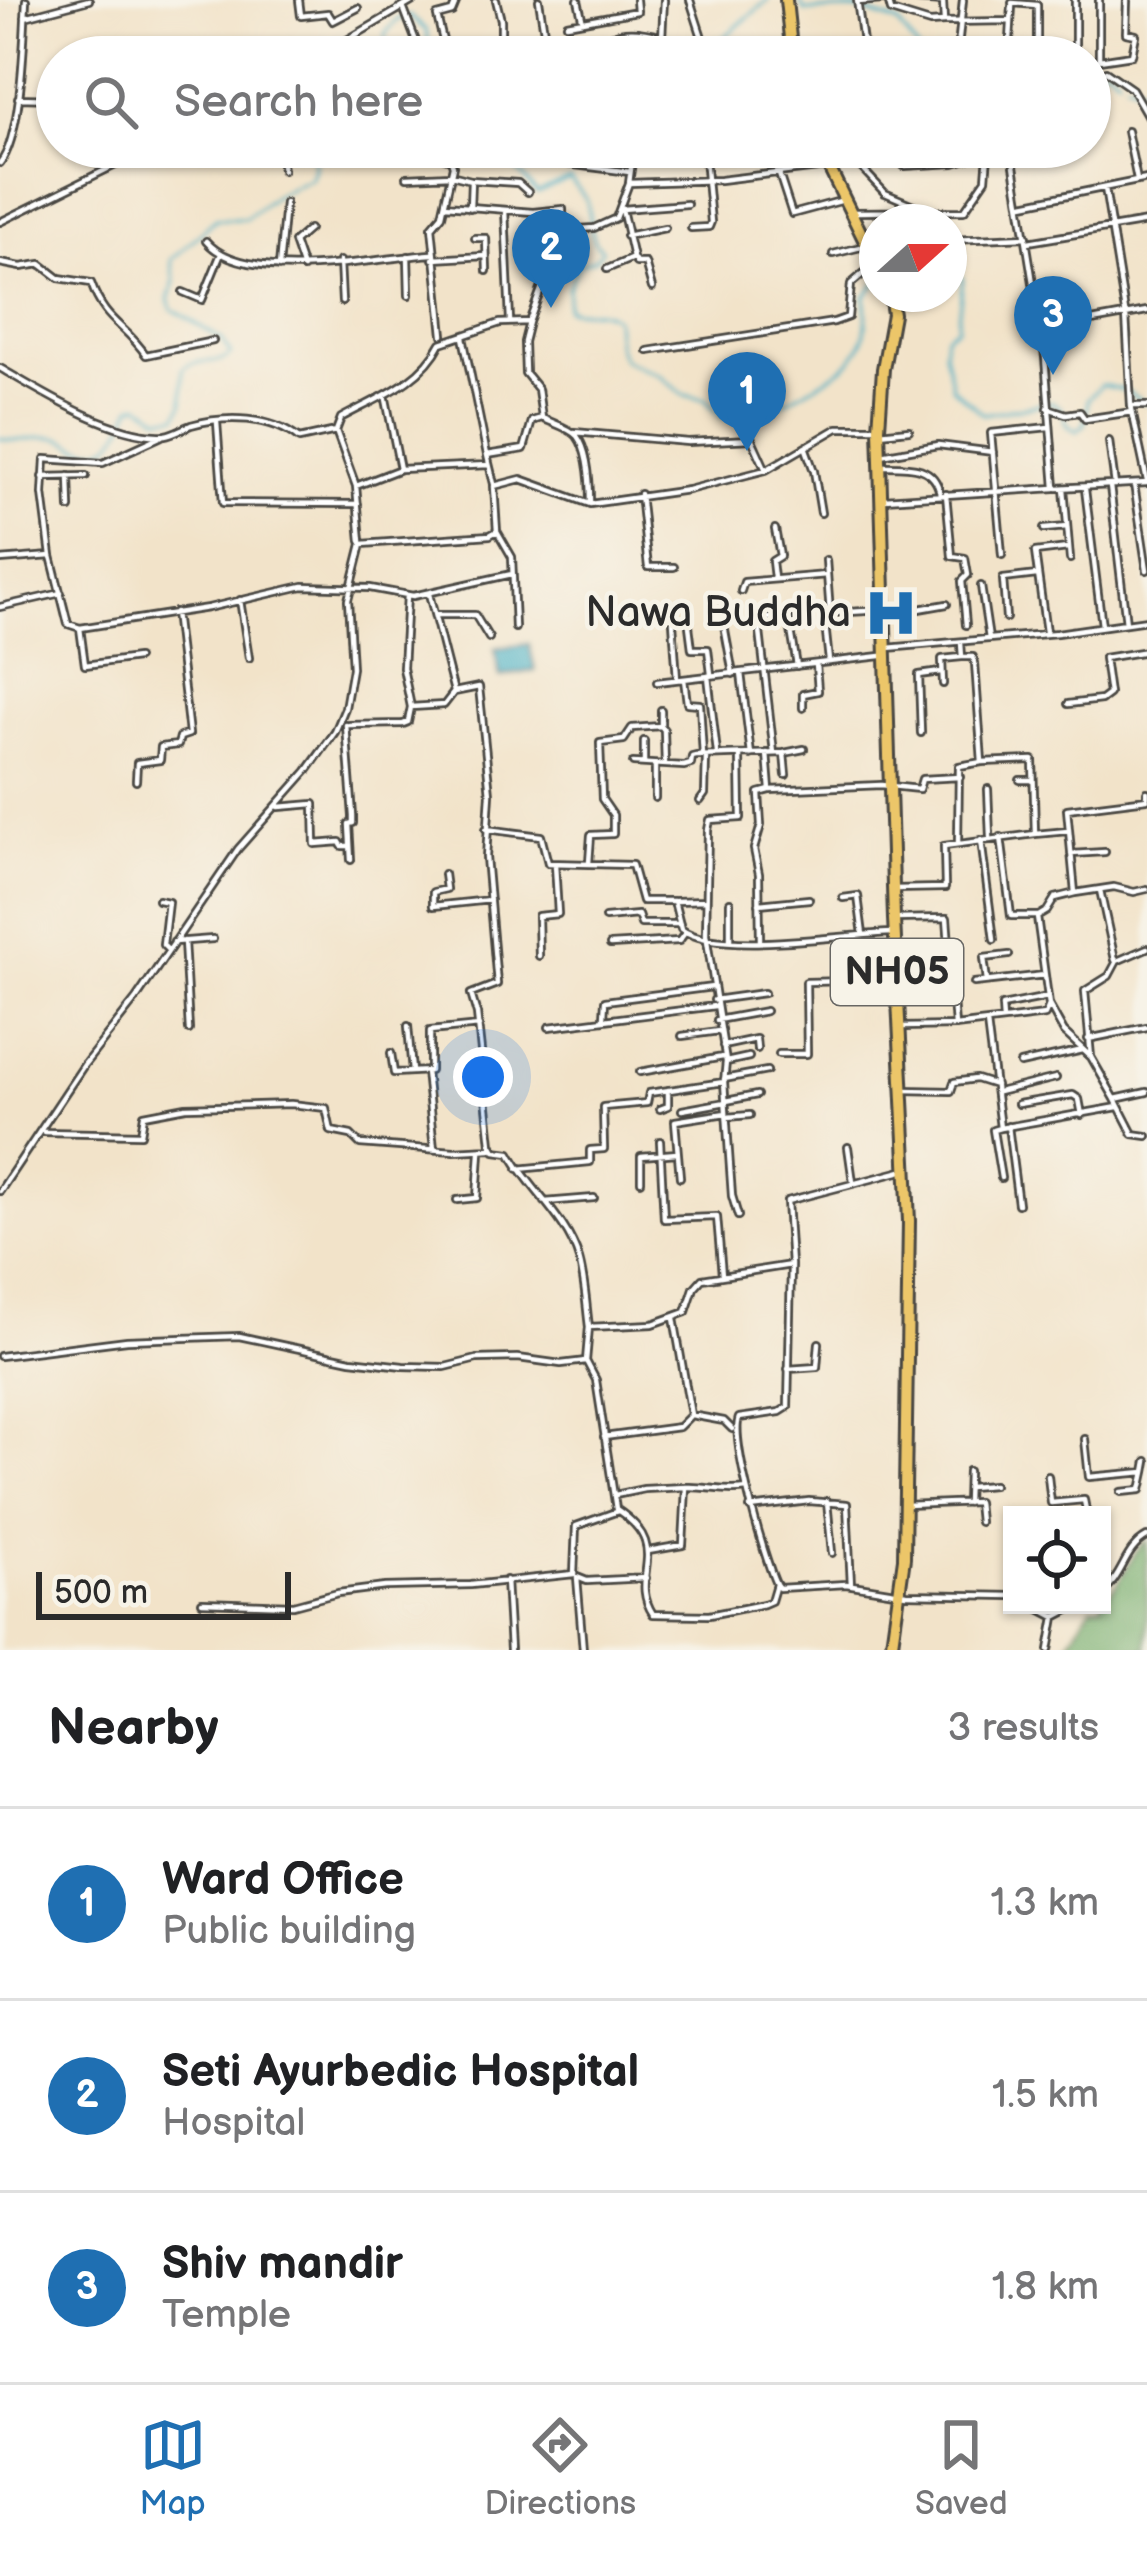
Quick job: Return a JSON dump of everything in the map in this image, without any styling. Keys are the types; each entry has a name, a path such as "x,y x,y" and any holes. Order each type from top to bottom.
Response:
{"main road":[{"path":"786,6 791,36"},
{"path":"830,168 859,224"},
{"path":"831,168 859,220"},
{"name":"NH05","path":"891,1650 906,1505 907,1170 879,430 893,312"}],"street":[{"path":"0,164 7,155 18,98 26,0"},
{"path":"26,17 89,0"},
{"path":"299,0 301,16 328,13 333,21 358,8"},
{"path":"442,36 437,16 452,12 457,0"},
{"path":"496,0 501,36"},
{"path":"539,0 544,36"},
{"path":"578,0 582,20"},
{"path":"609,0 611,14"},
{"path":"635,29 636,0"},
{"path":"663,36 664,0"},
{"path":"690,0 702,36"},
{"path":"862,36 857,1 885,0 892,11 930,23 1010,21"},
{"path":"916,0 943,2 944,22"},
{"path":"958,36 963,0"},
{"path":"1075,0 1075,36"},
{"path":"1099,0 1099,36"},
{"path":"1111,58 1132,55 1134,50 1136,35 1126,33 1127,0"},
{"path":"1010,36 1012,2 1037,5 1037,36"},
{"path":"354,36 409,4 414,36"},
{"path":"567,24 637,11"},
{"path":"610,36 635,29 660,36"},
{"path":"1111,74 1132,89 1147,115"},
{"path":"18,98 36,98"},
{"path":"1126,131 1137,180"},
{"path":"0,222 109,168"},
{"path":"0,1191 238,849 338,727 352,668 348,601 362,544 356,486 336,431 341,418 386,397 430,361 443,340 432,226 445,205 451,168"},
{"path":"598,168 630,172"},
{"path":"563,230 595,228 616,218 631,168"},
{"path":"691,228 710,226 707,168"},
{"path":"629,183 810,168"},
{"path":"862,168 885,193 911,204"},
{"path":"967,207 986,179 987,168"},
{"path":"1015,168 1042,330 1049,428 1070,559"},
{"path":"779,173 792,214 844,200"},
{"path":"407,177 451,175 518,183 528,191"},
{"path":"1023,204 1147,179"},
{"path":"470,208 471,180"},
{"path":"883,499 1147,482 1132,409 1126,314 1105,188"},
{"path":"279,267 285,203"},
{"path":"622,209 686,204"},
{"path":"445,205 563,209 563,230 524,342 525,373 538,389 542,418"},
{"path":"622,209 633,258 636,263 645,262 652,288"},
{"path":"506,210 510,321"},
{"path":"855,212 859,212"},
{"path":"967,240 1027,239 1147,222"},
{"path":"626,236 665,228"},
{"path":"303,268 295,242 309,229"},
{"path":"475,238 486,233 487,271"},
{"path":"206,241 220,256 279,267 408,256 486,256"},
{"path":"833,254 859,247"},
{"path":"183,292 202,300 220,256"},
{"path":"408,256 409,295"},
{"path":"607,269 633,258"},
{"path":"340,261 342,302"},
{"path":"0,263 41,264 59,278 91,284 107,318 146,355 213,340"},
{"path":"647,352 834,322 848,316 851,284 859,277"},
{"path":"1042,330 1147,311"},
{"path":"443,340 510,321 529,322"},
{"path":"463,336 494,482 496,531 512,557 515,628"},
{"path":"0,368 67,409 165,435"},
{"path":"386,397 400,470"},
{"path":"1048,408 1066,414 1080,412 1089,418 1147,406"},
{"path":"741,415 766,470"},
{"path":"487,455 524,449 532,421 542,418 574,432 688,442 752,439"},
{"path":"336,431 299,439 272,422 218,421 165,435 104,463 45,459 51,556 68,624 80,628 303,586 429,594 512,574"},
{"path":"218,421 223,503 358,504"},
{"path":"494,482 521,479 590,504 696,489 766,470 838,428 909,430"},
{"path":"1002,555 992,434 1049,428"},
{"path":"574,432 586,462 590,504"},
{"path":"1109,441 1126,623"},
{"path":"881,461 938,445 994,452"},
{"path":"806,448 820,513"},
{"path":"881,461 932,472 938,478 952,557 965,558 968,569 962,581 965,625"},
{"path":"356,486 400,470 489,465"},
{"path":"69,476 70,508"},
{"path":"43,477 86,476"},
{"path":"1134,484 1147,570"},
{"path":"1085,489 1102,628"},
{"path":"640,494 647,567 674,567"},
{"path":"1044,529 1067,527"},
{"path":"774,578 772,561 780,556 775,529"},
{"path":"362,544 490,536 496,531"},
{"path":"1046,632 1036,552 1068,548"},
{"path":"0,560 51,556"},
{"path":"826,560 830,613"},
{"path":"741,591 742,582 827,575"},
{"path":"1006,618 1003,579 1037,575"},
{"path":"981,586 988,639"},
{"path":"0,607 62,592"},
{"path":"429,594 454,692"},
{"path":"338,727 408,722 406,595"},
{"path":"240,600 249,658"},
{"path":"829,662 824,615 947,604"},
{"path":"721,608 751,755"},
{"path":"136,781 137,763 160,760 161,747 178,745 180,736 189,734 175,612"},
{"path":"436,616 475,615 489,638"},
{"path":"688,618 692,649 708,650 717,755"},
{"path":"766,618 790,618 797,666"},
{"path":"657,682 1147,620"},
{"path":"673,622 687,703 700,704 705,794 700,801"},
{"path":"759,623 770,790"},
{"path":"80,628 85,665"},
{"path":"962,644 962,657"},
{"path":"1068,704 1101,700 1109,694 1104,658 1147,651"},
{"path":"943,684 942,659 973,657 982,762"},
{"path":"74,666 137,658"},
{"path":"803,708 803,694 818,692 816,664"},
{"path":"921,733 919,675 941,672"},
{"path":"42,1132 141,1134 144,1115 171,1108 291,1104 326,1108 331,1131 350,1135 356,1143 489,1151 479,1026 471,994 496,984 486,829 490,794 479,687 454,692 440,706 411,707"},
{"path":"661,710 665,766"},
{"path":"346,725 353,824 349,824 350,860"},
{"path":"589,862 591,835 613,834 613,815 602,799 600,743 625,740 632,728 661,726"},
{"path":"644,741 644,764"},
{"path":"633,763 691,764 692,757 804,749"},
{"path":"784,753 786,775"},
{"path":"738,1216 732,1196 725,1060 714,1003 706,899 709,823 741,818 740,756"},
{"path":"958,843 960,765 982,762 1033,760 1035,833"},
{"path":"655,766 655,798"},
{"path":"760,940 754,849 760,825 758,796 770,790 919,788 922,779 960,776"},
{"path":"1020,780 1033,779"},
{"path":"988,789 990,839"},
{"path":"1076,893 1068,831 1070,807 1147,796"},
{"path":"276,807 314,804 315,844 350,846"},
{"path":"486,829 541,836 545,860 555,864 632,865 641,901 706,899"},
{"path":"894,889 945,888 944,846 1068,831"},
{"path":"1001,837 1011,916 1038,916 1054,898 1076,893 1147,889"},
{"path":"981,840 994,940"},
{"path":"1071,854 1106,852"},
{"path":"538,956 538,916 559,914 555,864"},
{"path":"445,874 446,889 433,892 433,906 490,900"},
{"path":"1100,890 1113,956 1118,961"},
{"path":"843,898 857,896 863,935"},
{"path":"759,904 809,899"},
{"path":"158,900 168,902 164,944 168,950"},
{"path":"674,901 685,933 708,940 895,933"},
{"path":"730,902 730,940"},
{"path":"605,918 638,915 640,924 680,924"},
{"path":"1038,916 1054,1018 1090,1057 1133,1134 1147,1136"},
{"path":"895,919 947,918 955,1026"},
{"path":"610,945 679,941 685,933"},
{"path":"848,937 848,965"},
{"path":"174,942 213,939"},
{"path":"184,941 189,1030"},
{"path":"1090,1057 1085,991 1109,976 1118,961 1147,948"},
{"path":"914,950 918,992 944,993 952,1000"},
{"path":"987,981 984,958 1009,956"},
{"path":"974,983 1045,975"},
{"path":"779,1054 807,1054 806,982 898,979"},
{"path":"604,1019 604,1001 713,987"},
{"path":"549,1028 764,993"},
{"path":"1045,1015 1048,1001"},
{"path":"1003,1021 1002,1006 1048,1001"},
{"path":"717,1020 766,1012"},
{"path":"902,1027 1054,1018"},
{"path":"987,1023 1000,1128"},
{"path":"408,1026 412,1072"},
{"path":"391,1054 394,1073 433,1070 430,1031 479,1026"},
{"path":"1073,1040 1147,1027"},
{"path":"682,1036 719,1030"},
{"path":"723,1046 756,1039 757,1049"},
{"path":"1019,1064 1083,1050"},
{"path":"640,1072 749,1057"},
{"path":"426,1071 434,1149"},
{"path":"518,1169 590,1162 590,1150 604,1149 603,1107 647,1103 649,1093 767,1071"},
{"path":"904,1090 951,1091 953,1082 976,1079 995,1089 1056,1078"},
{"path":"660,1109 668,1106 668,1090"},
{"path":"1115,1099 1147,1092"},
{"path":"1018,1104 1073,1095 1082,1114"},
{"path":"682,1110 757,1096"},
{"path":"1000,1178 993,1133 1000,1128 1118,1107"},
{"path":"680,1177 675,1121 751,1115"},
{"path":"1009,1126 1018,1204"},
{"path":"660,1141 663,1217 717,1217 722,1275"},
{"path":"490,1144 510,1153 579,1259 589,1327 586,1361 596,1380 613,1496 618,1511 641,1530 648,1551 650,1611 687,1617 770,1601 776,1584"},
{"path":"848,1147 853,1182"},
{"path":"457,1200 477,1198 480,1152"},
{"path":"641,1181 641,1156 677,1154"},
{"path":"734,1431 739,1418 785,1410 791,1265 787,1201 907,1170"},
{"path":"545,1202 593,1198"},
{"path":"589,1327 653,1324 674,1318 686,1312 697,1282 791,1265"},
{"path":"674,1318 691,1415"},
{"path":"0,1356 127,1340 239,1336 403,1366 498,1358 561,1364 586,1361"},
{"path":"788,1369 818,1367 819,1343"},
{"path":"691,1415 724,1421 734,1431 750,1508 779,1588 851,1585 907,1594 1003,1596"},
{"path":"604,1437 679,1427 691,1415"},
{"path":"1085,1439 1090,1477 1145,1472"},
{"path":"1121,1492 1141,1490 1147,1460"},
{"path":"968,1471 968,1503"},
{"path":"1048,1476 1051,1502 1084,1500 1085,1506"},
{"path":"969,1486 993,1485"},
{"path":"613,1496 644,1489 710,1486 722,1493 749,1489"},
{"path":"648,1551 682,1545 686,1487"},
{"path":"750,1508 827,1501 847,1504 851,1585"},
{"path":"827,1501 832,1553"},
{"path":"906,1505 977,1502 980,1522"},
{"path":"583,1650 575,1576 576,1526 618,1511"},
{"path":"1111,1584 1130,1550 1147,1537"},
{"path":"202,1602 292,1605 385,1587 575,1576 587,1581 646,1578"},
{"path":"506,1580 510,1650"},
{"path":"1049,1614 1054,1617"},
{"path":"1054,1617 1060,1614"},
{"path":"1049,1650 1054,1617"}],"green space":[{"path":"1147,1541 1147,1650 1065,1650 1086,1614 1111,1614 1111,1590"}],"water":[{"path":"529,644 535,670 500,677 495,649"}],"waterway":[{"path":"726,36 768,0"},
{"path":"799,0 805,11 860,10 898,23 908,36"},
{"path":"385,36 397,20 409,16 427,36"},
{"path":"1111,71 1118,77"},
{"path":"1126,82 1147,88"},
{"path":"0,438 52,437 99,449 119,434 132,406 140,404 160,417 177,416 183,404 183,369 231,354 221,339 172,309 171,260 216,219 245,219 276,195 311,178 314,168"},
{"path":"515,168 537,193 570,179 587,200 593,240 602,251 578,265 568,288 567,309 615,318 623,359 659,375 684,395 705,399 721,417 753,405 788,400 837,372 858,350 866,312"},
{"path":"959,312 957,327 946,335 944,351 952,387 983,414 1052,402 1077,431 1085,424 1088,399 1101,385 1124,390 1147,404"}],"place":[{"name":"Seti Ayurbedic Hospital","path":"551,308"},
{"name":"Shiv mandir","path":"1053,375"},
{"name":"Ward Office","path":"747,451"},
{"name":"Nawa Buddha","path":"891,613"}]}
